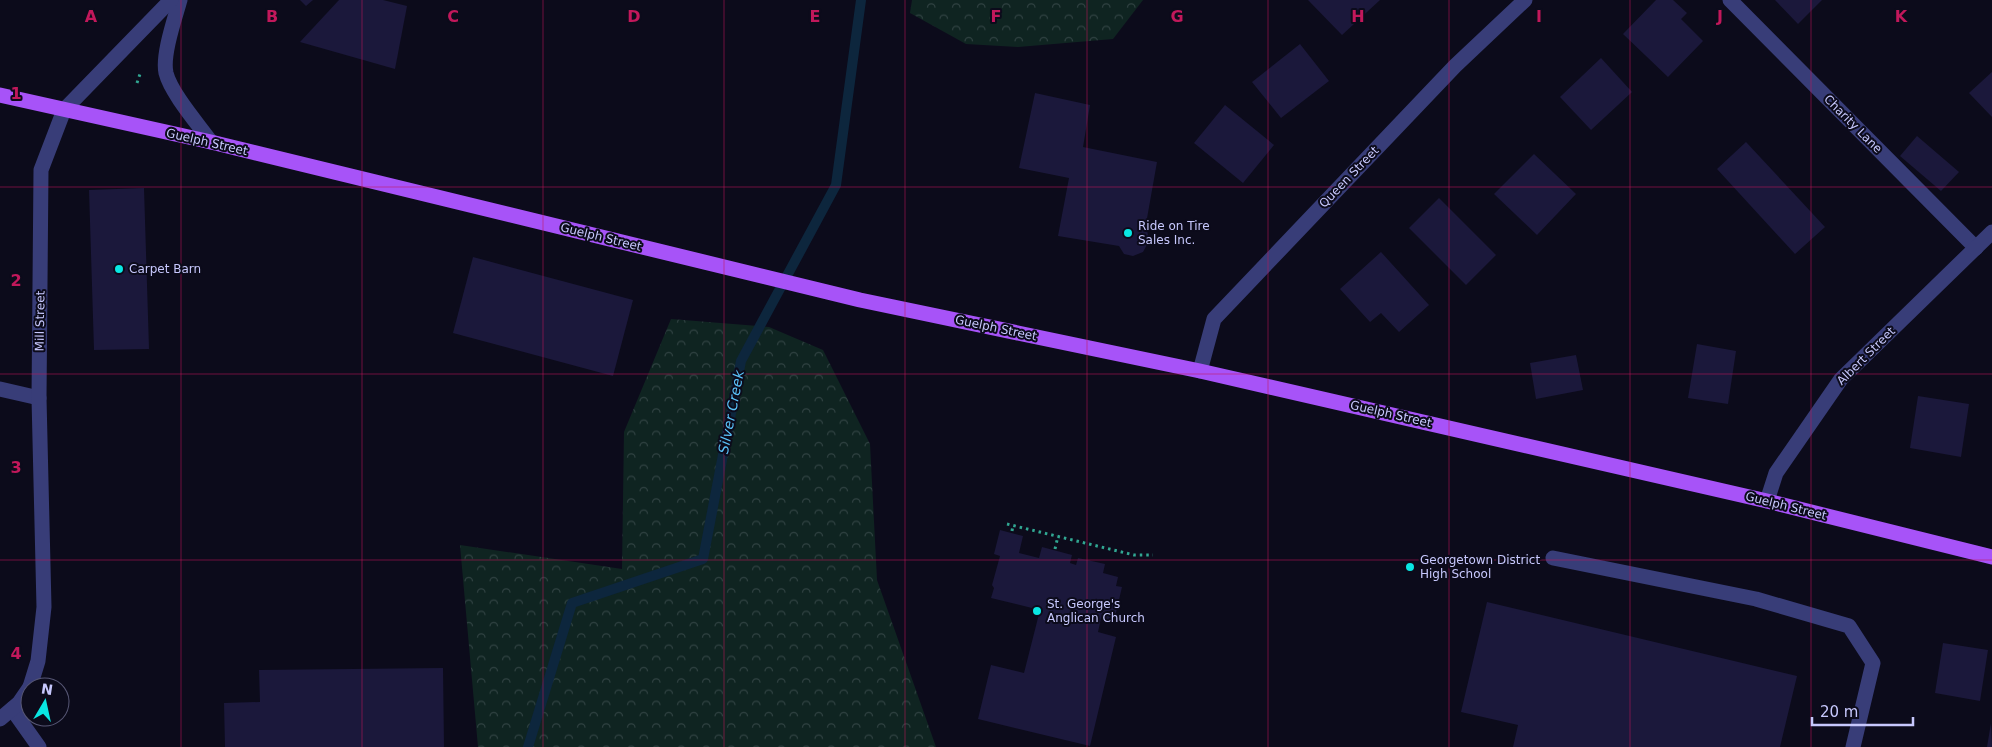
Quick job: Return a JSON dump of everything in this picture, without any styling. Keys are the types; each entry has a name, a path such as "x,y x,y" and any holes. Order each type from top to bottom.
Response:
{"main road":[{"name":"Guelph Street","path":"0,95 211,142 860,300 1200,371 1767,501 1992,557"}],"street":[{"name":"Mill Street","path":"33,677 38,660 44,607 39,398 41,170 64,110 171,0"},
{"path":"180,0 168,44 166,72 176,94 211,142"},
{"name":"Queen Street","path":"1200,371 1214,319 1454,66 1525,0"},
{"name":"Charity Lane","path":"1730,0 1976,248"},
{"name":"Albert Street","path":"1767,501 1776,473 1841,379 1992,232"},
{"path":"0,389 39,398"},
{"path":"1553,558 1756,599 1849,626 1873,663 1853,747"},
{"name":"Mill Street","path":"0,719 20,702"},
{"path":"12,709 39,747"}],"path":[{"path":"137,83 140,74"},
{"path":"1007,524 1134,555 1153,555"},
{"path":"1012,531 1013,525"},
{"path":"1055,549 1058,536"}],"green space":[{"path":"912,0 1143,0 1113,39 1018,47 966,44 910,13"},
{"path":"671,319 769,327 823,350 870,444 877,580 936,747 478,747 460,545 622,569 624,432"}],"building":[{"path":"300,0 313,0 306,6"},
{"path":"339,0 383,0 407,6 395,69 300,42"},
{"path":"1308,0 1380,0 1342,35"},
{"path":"1656,0 1673,0 1687,13 1681,19 1703,41 1668,77 1623,34"},
{"path":"1775,0 1822,0 1798,24"},
{"path":"1300,44 1329,81 1281,118 1252,82"},
{"path":"1601,58 1632,92 1591,130 1560,97"},
{"path":"1992,72 1992,117 1969,93"},
{"path":"1035,93 1090,105 1083,147 1157,162 1146,224 1149,241 1143,252 1133,256 1124,254 1119,246 1058,236 1069,178 1019,168"},
{"path":"1225,105 1274,145 1243,183 1194,143"},
{"path":"1917,136 1959,172 1941,191 1900,156"},
{"path":"1746,142 1825,227 1795,254 1717,169"},
{"path":"1534,154 1576,194 1537,235 1494,194"},
{"name":"Carpet Barn","path":"144,188 149,349 94,350 89,190"},
{"path":"1439,198 1496,255 1466,285 1409,228"},
{"path":"1381,252 1429,305 1399,332 1381,313 1370,322 1340,289"},
{"path":"473,257 633,300 613,376 453,333"},
{"path":"1697,344 1736,351 1728,404 1688,398"},
{"path":"1576,355 1583,390 1536,399 1530,363"},
{"path":"1918,396 1969,404 1961,457 1910,448"},
{"path":"1000,530 1023,536 1019,553 1039,558 1042,547 1072,555 1070,563 1076,565 1078,558 1105,564 1103,573 1118,577 1116,586 1122,587 1114,621 1101,618 1098,632 1116,637 1090,746 978,719 991,665 1024,673 1040,610 991,598 994,588 992,585 1000,556 994,554"},
{"name":"Georgetown District High School","path":"1487,602 1797,676 1780,747 1513,747 1518,725 1461,712"},
{"path":"1943,643 1988,650 1980,701 1935,693"},
{"path":"443,668 444,747 225,747 224,703 260,702 259,670"},
{"path":"1991,723 1992,747 1987,747"}],"waterway":[{"name":"Silver Creek","path":"528,747 572,603 703,559 741,361 836,185 861,0"}],"place":[{"name":"Ride on Tire Sales Inc.","path":"1128,233"},
{"name":"Carpet Barn","path":"119,269"},
{"name":"Georgetown District High School","path":"1410,567"},
{"name":"St. George's Anglican Church","path":"1037,611"}]}
